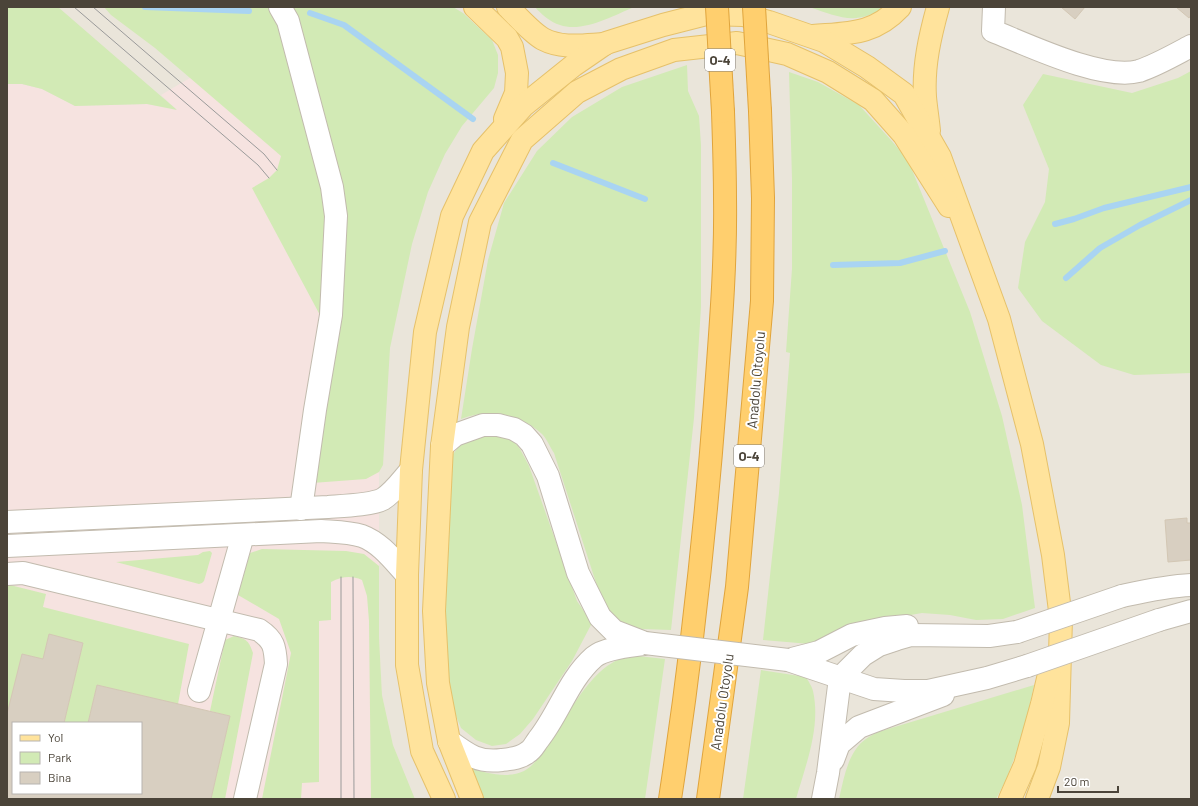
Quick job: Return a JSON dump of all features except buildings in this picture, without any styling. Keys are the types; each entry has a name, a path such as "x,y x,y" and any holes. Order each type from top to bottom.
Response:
{"highway":[{"name":"O-4","path":"670,799 682,720 696,603 711,451 723,294 726,200 717,7"},
{"name":"Anadolu Otoyolu","path":"708,799 737,587 762,309 763,198 754,7"}],"main road":[{"path":"475,7 507,38 512,47 516,60 516,93 499,133"},
{"path":"508,7 542,38 553,43 578,46 606,43 663,25 706,14 742,16 769,22 824,41 867,67 904,94 940,157 999,319 1032,444 1053,555 1061,619 1058,723 1049,767 1037,799"},
{"path":"812,36 848,33 869,29 887,19 900,7"},
{"path":"930,140 925,96 925,66 931,33 938,7"},
{"path":"444,799 422,751 407,665 406,575 411,470 425,332 452,216 483,151 523,106 574,65 606,43"},
{"path":"472,799 449,741 438,683 434,611 442,446 458,327 480,222 522,140 577,92 621,69 674,50 737,43 787,54 828,72 873,100 904,135 970,239"},
{"path":"1010,799 1025,765 1042,704 1061,619"}],"street":[{"path":"994,7 993,31 1042,51 1088,67 1105,71 1123,73 1138,71 1191,46"},
{"path":"286,12 332,187 336,216 332,315 314,410 301,509"},
{"path":"442,446 455,435 482,425 509,427 524,435 532,444 548,476 578,573 600,617 614,631 645,643 788,660 874,688 904,691 928,691 987,678"},
{"path":"7,522 341,506 382,500 394,491 411,470"},
{"path":"7,546 321,531 346,533 361,536 372,541 391,557 406,575"},
{"path":"200,691 243,535"},
{"path":"7,574 23,573 259,630 268,637 275,648 276,664 245,799"},
{"path":"823,799 828,773 840,678 863,655 879,645 911,635 989,636 1017,632 1122,596 1178,585 1191,585"},
{"path":"828,773 839,744 859,727 987,678 1159,620 1191,611"},
{"path":"788,660 819,652 852,635 885,628 918,625 940,628 972,636"},
{"path":"449,741 469,756 481,760 497,761 514,759 529,752 545,731 576,678 595,656 615,648 645,643"}],"shaded area":[{"path":"7,7 1191,7 1191,799 7,799"},
{"path":"200,72 307,158 376,338 379,472 379,637 382,695 393,745 415,799 7,799 7,84 22,84 42,89 75,106 147,104 176,109 161,95"}],"green space":[{"path":"7,7 58,7 177,110 147,104 75,106 42,89 22,84 7,84"},
{"path":"104,7 453,7 463,13 492,40 498,55 498,73 494,88 462,126 445,154 428,192 412,244 390,348 383,465 379,472 366,479 312,483 321,317 252,188 269,178 277,170 281,156 155,48 111,15"},
{"path":"535,7 634,7 607,19 588,25 569,27 553,22"},
{"path":"809,7 885,7 875,13 865,16 847,18"},
{"path":"687,65 688,91 699,116 701,145 701,307 694,418 671,630 642,629 623,625 611,616 599,592 554,453 544,436 524,421 504,414 482,414 461,419 488,260 504,203 537,151 572,117 622,87"},
{"path":"1191,71 1191,373 1134,375 1101,365 1042,321 1018,288 1025,242 1045,202 1049,169 1023,105 1043,74 1132,93 1178,78"},
{"path":"789,72 818,82 859,105 908,160 970,312 1002,416 1022,505 1035,608 1003,619 976,620 950,615 922,613 893,618 810,644 763,640 779,493 790,353 786,352 792,269 792,179"},
{"path":"493,433 512,439 520,449 529,466 577,601 592,623 572,661 533,719 520,734 506,744 492,746 476,740 461,728 451,704 444,633 450,458 461,444"},
{"path":"262,549 346,551 364,554 379,566 379,637 382,695 393,745 415,799 371,799 369,621 367,596 362,580 350,577 331,582 331,620 319,621 319,782 302,783 301,799 262,799 291,653 279,619 238,595 250,553"},
{"path":"210,551 212,553 204,581 199,584 116,562 198,555 203,552"},
{"path":"10,585 46,594 43,607 189,644 178,704 97,685 88,722 64,722 83,643 49,635 43,659 22,654 7,714 7,587"},
{"path":"234,636 247,641 253,653 225,799 211,799 230,716 210,711 225,640"},
{"path":"638,656 665,659 645,799 483,799 470,768 504,775 511,775 528,769 535,762 577,699 594,678 603,669 615,661"},
{"path":"761,670 806,677 811,685 815,705 814,732 808,759 796,799 743,799"},
{"path":"1034,685 1024,732 1006,780 996,799 839,799 845,773 853,754 860,744 872,735"}],"waterway":[{"path":"145,7 249,11"},
{"path":"310,13 344,25 473,119"},
{"path":"553,163 645,199"},
{"path":"1055,224 1104,208 1191,187"},
{"path":"1066,278 1100,248 1140,225 1191,200"},
{"path":"833,265 900,263 945,251"}],"tram line":[{"path":"74,7 258,165 269,178"},
{"path":"93,7 264,154 277,170"},
{"path":"341,577 341,799"},
{"path":"353,577 354,799"}]}
